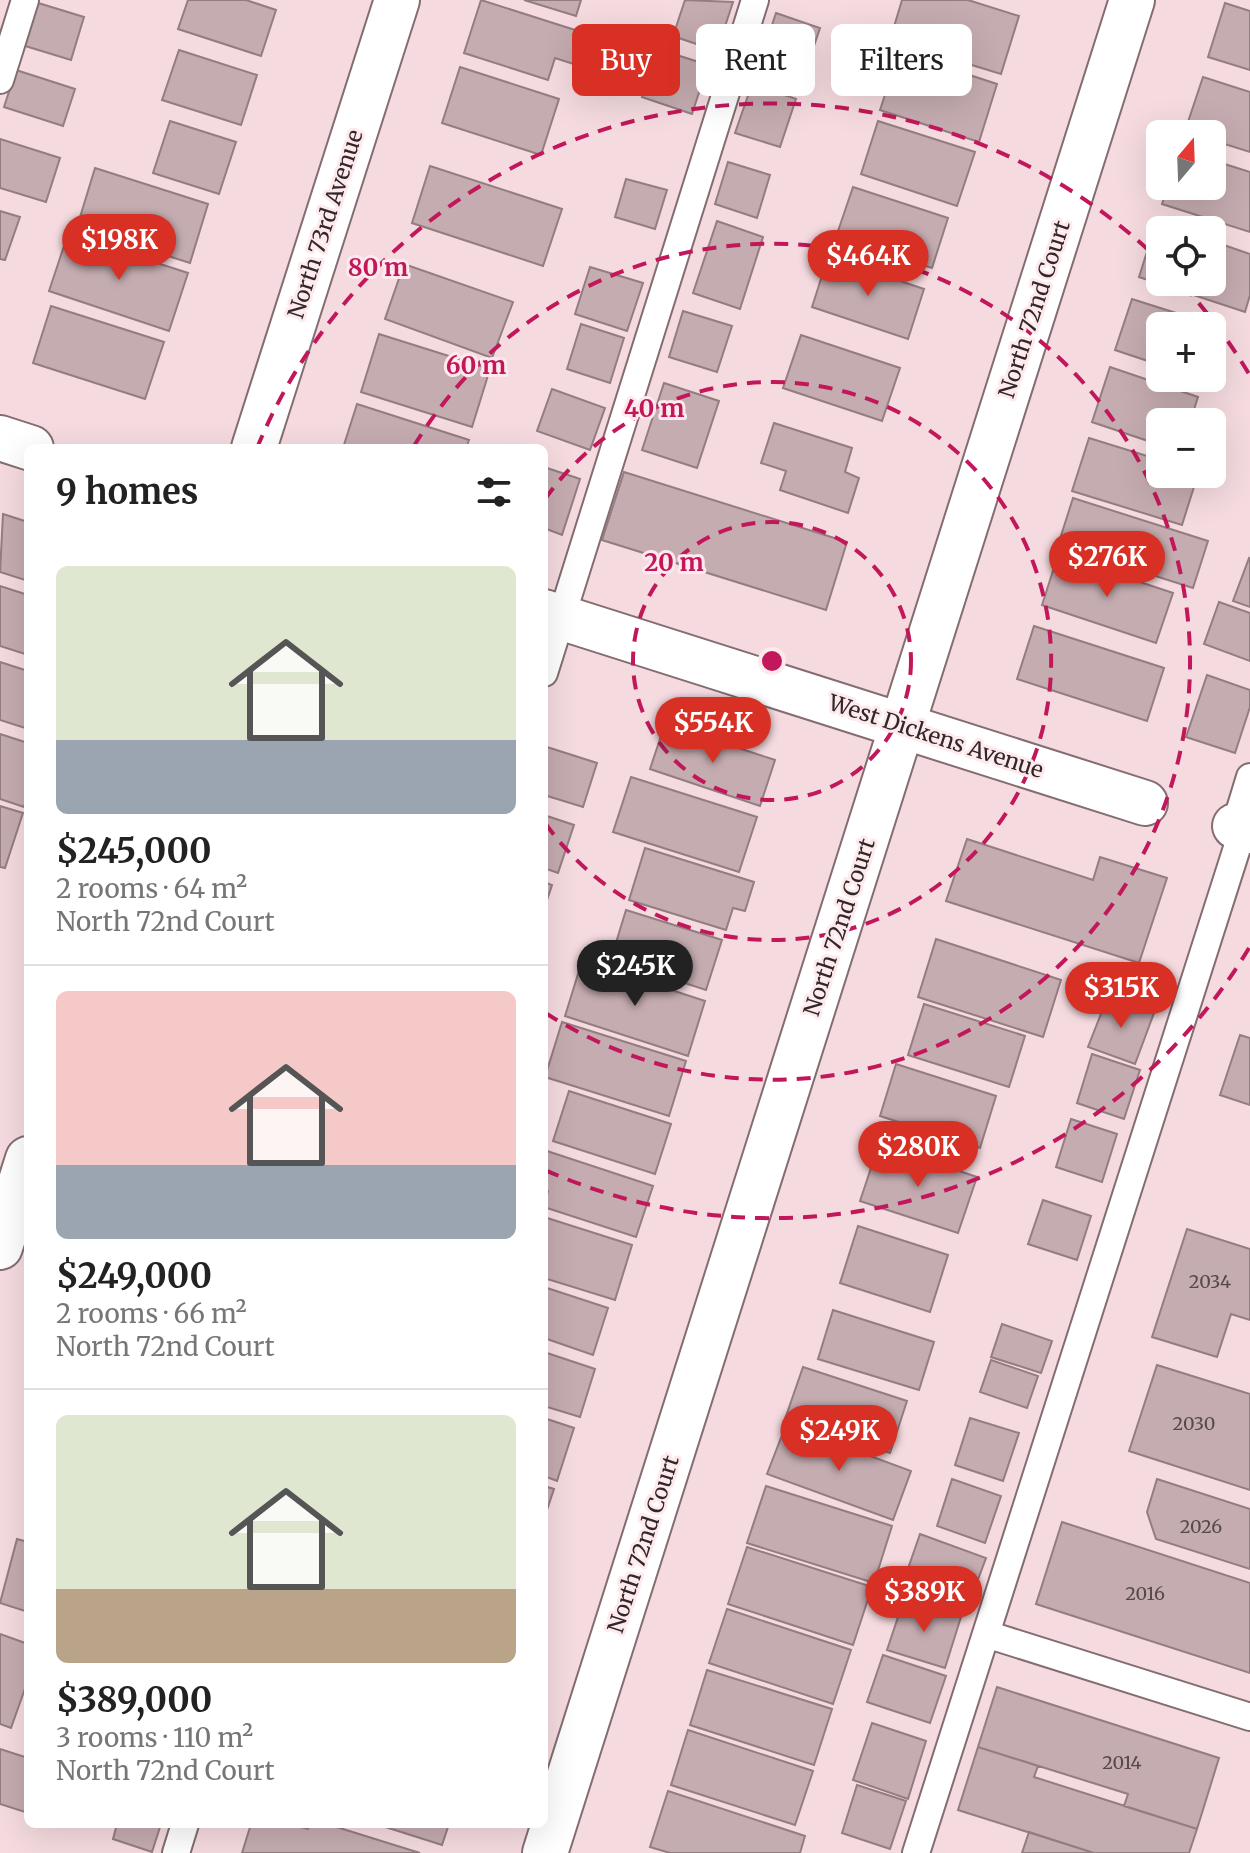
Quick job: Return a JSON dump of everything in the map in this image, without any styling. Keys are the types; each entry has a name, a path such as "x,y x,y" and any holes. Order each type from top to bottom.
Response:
{"street":[{"name":"North 73rd Avenue","path":"255,444 397,0"},
{"name":"North 72nd Court","path":"545,1853 1132,0"},
{"path":"0,438 24,446"},
{"name":"West Dickens Avenue","path":"553,614 1145,803"},
{"path":"0,1247 24,1172"}],"lane":[{"path":"0,80 25,0"},
{"path":"548,647 553,614 755,0"},
{"path":"916,1853 1243,829 1250,777"},
{"path":"986,1634 1250,1717"},
{"path":"176,1853 184,1828"}],"building":[{"path":"188,0 246,0 276,10 261,56 178,29"},
{"path":"481,0 572,29 572,64 555,58 548,80 464,53"},
{"path":"524,0 581,0 576,16"},
{"path":"685,0 733,2 726,24 696,24 696,44 680,38 680,24 677,24"},
{"path":"902,0 968,0 1019,16 1001,74 972,65 972,24 895,24"},
{"path":"35,2 84,17 71,60 22,45"},
{"path":"1225,3 1250,11 1250,70 1208,57"},
{"path":"776,13 808,24 772,24"},
{"path":"815,26 820,28 815,43"},
{"path":"179,50 257,75 241,125 162,100"},
{"path":"680,56 696,61 698,96 692,114 642,97 680,96"},
{"path":"460,67 559,99 541,155 442,123"},
{"path":"16,70 75,89 63,126 4,107"},
{"path":"972,76 997,84 979,142 880,110 885,96 972,96"},
{"path":"1203,77 1250,92 1250,152 1226,144 1226,120 1189,120"},
{"path":"748,96 787,96 796,99 780,147 735,133"},
{"path":"170,121 236,142 219,194 153,173"},
{"path":"878,121 975,152 957,206 861,174"},
{"path":"0,139 60,158 46,202 0,188"},
{"path":"728,162 770,175 757,218 715,204"},
{"path":"1226,164 1250,172 1250,232 1226,224 1226,216 1200,216 1162,204 1163,200 1226,200"},
{"path":"430,166 562,209 543,266 412,223"},
{"path":"95,168 208,204 190,263 77,227"},
{"path":"626,179 667,190 655,229 615,217"},
{"path":"853,187 948,218 932,268 836,237"},
{"path":"0,211 20,217 5,260 0,259"},
{"path":"717,221 763,237 740,309 693,293"},
{"path":"68,234 188,273 169,331 49,291"},
{"path":"1226,246 1250,254 1250,295 1245,312 1197,296 1226,296"},
{"path":"1146,255 1146,279 1139,277"},
{"path":"828,257 924,289 908,339 812,307"},
{"path":"404,264 513,302 492,358 385,319"},
{"path":"590,267 643,283 627,331 575,314"},
{"path":"1132,299 1173,312 1146,312 1146,360 1115,350"},
{"path":"51,306 164,342 145,399 33,363"},
{"path":"683,311 732,326 717,372 669,357"},
{"path":"581,324 624,338 610,383 567,369"},
{"path":"379,334 490,369 472,427 361,392"},
{"path":"801,335 900,368 882,421 783,388"},
{"path":"1110,367 1146,379 1146,392 1183,392 1198,397 1194,408 1146,408 1146,440 1092,422"},
{"path":"664,383 719,401 697,468 642,450"},
{"path":"552,389 605,408 590,450 537,431"},
{"path":"357,404 469,440 468,444 344,444"},
{"path":"774,423 852,448 845,472 859,478 848,513 780,490 786,471 761,463"},
{"path":"1089,438 1146,456 1146,488 1194,488 1182,525 1072,491"},
{"path":"548,468 580,479 562,535 548,530"},
{"path":"624,472 847,542 826,610 602,540"},
{"path":"1073,498 1208,541 1193,588 1058,545"},
{"path":"3,514 24,521 24,580 0,572"},
{"path":"1058,555 1173,593 1156,643 1042,605"},
{"path":"1250,559 1250,607 1233,601"},
{"path":"0,586 24,594 24,654 0,646"},
{"path":"1219,602 1250,613 1250,661 1204,644"},
{"path":"1034,626 1164,668 1147,721 1017,679"},
{"path":"0,662 24,670 24,728 0,720"},
{"path":"1207,675 1250,690 1250,707 1235,753 1186,737"},
{"path":"665,724 775,760 760,806 650,769"},
{"path":"0,734 24,742 24,807 0,799"},
{"path":"548,747 597,763 583,807 548,796"},
{"path":"631,777 757,817 739,872 613,832"},
{"path":"0,806 23,813 5,868 0,867"},
{"path":"548,816 574,825 558,873 548,869"},
{"path":"967,839 1093,880 1100,857 1167,878 1139,963 946,901"},
{"path":"645,848 754,882 745,911 733,908 726,930 629,900"},
{"path":"626,910 722,940 706,990 611,959"},
{"path":"936,939 1061,980 1043,1037 918,997"},
{"path":"582,961 705,1001 688,1056 565,1016"},
{"path":"1108,996 1154,1013 1135,1064 1088,1047"},
{"path":"924,1004 1025,1036 1009,1087 908,1055"},
{"path":"562,1022 686,1061 669,1116 548,1078 548,1067"},
{"path":"1240,1035 1250,1038 1250,1105 1220,1095"},
{"path":"1092,1054 1140,1070 1124,1119 1077,1103"},
{"path":"896,1064 996,1096 980,1148 880,1116"},
{"path":"569,1091 671,1124 655,1174 553,1141"},
{"path":"1071,1119 1117,1134 1102,1182 1056,1167"},
{"path":"879,1144 977,1177 958,1233 860,1201"},
{"path":"548,1151 653,1186 636,1237 548,1208"},
{"path":"1043,1200 1091,1216 1077,1260 1028,1244"},
{"path":"548,1218 632,1245 615,1300 548,1279"},
{"path":"858,1226 948,1255 930,1312 840,1283"},
{"path":"1187,1229 1250,1249 1250,1320 1231,1314 1217,1357 1152,1337"},
{"path":"548,1288 608,1308 593,1355 548,1339"},
{"path":"833,1310 934,1342 919,1390 818,1359"},
{"path":"1002,1324 1052,1341 1041,1373 991,1357"},
{"path":"548,1353 595,1369 580,1417 548,1407"},
{"path":"991,1360 1038,1376 1027,1408 980,1392"},
{"path":"1157,1365 1250,1394 1250,1490 1129,1451"},
{"path":"803,1367 907,1401 890,1453 785,1419"},
{"path":"970,1418 1019,1433 1003,1481 955,1465"},
{"path":"548,1419 574,1428 557,1481 548,1478"},
{"path":"786,1425 911,1471 893,1520 767,1474"},
{"path":"952,1479 1001,1496 985,1543 937,1526"},
{"path":"1157,1479 1250,1509 1250,1569 1156,1539 1147,1512"},
{"path":"766,1486 892,1526 874,1583 747,1543"},
{"path":"548,1487 554,1489 548,1507"},
{"path":"1062,1522 1250,1583 1250,1673 1036,1604"},
{"path":"920,1534 986,1558 968,1606 903,1583"},
{"path":"17,1539 24,1541 24,1611 0,1603"},
{"path":"747,1547 872,1587 853,1645 728,1604"},
{"path":"904,1599 961,1617 945,1668 887,1650"},
{"path":"727,1609 851,1650 833,1704 709,1663"},
{"path":"0,1634 24,1643 24,1691 11,1728 0,1724"},
{"path":"883,1655 946,1676 930,1723 867,1702"},
{"path":"707,1670 832,1709 814,1765 690,1725"},
{"path":"997,1687 1219,1758 1197,1829 1124,1806 1128,1794 978,1747"},
{"path":"872,1723 926,1741 908,1799 853,1780"},
{"path":"688,1730 813,1771 795,1825 671,1785"},
{"path":"978,1747 1038,1766 1034,1777 1197,1829 1189,1853 1094,1853 958,1810"},
{"path":"0,1749 24,1757 24,1812 0,1804"},
{"path":"857,1785 906,1801 890,1849 842,1833"},
{"path":"668,1791 805,1836 800,1853 670,1853 650,1847"},
{"path":"116,1828 160,1828 152,1852 113,1839"},
{"path":"250,1828 340,1828 420,1853 242,1853"},
{"path":"389,1828 448,1828 442,1845"},
{"path":"1029,1832 1094,1853 1022,1853"}]}
